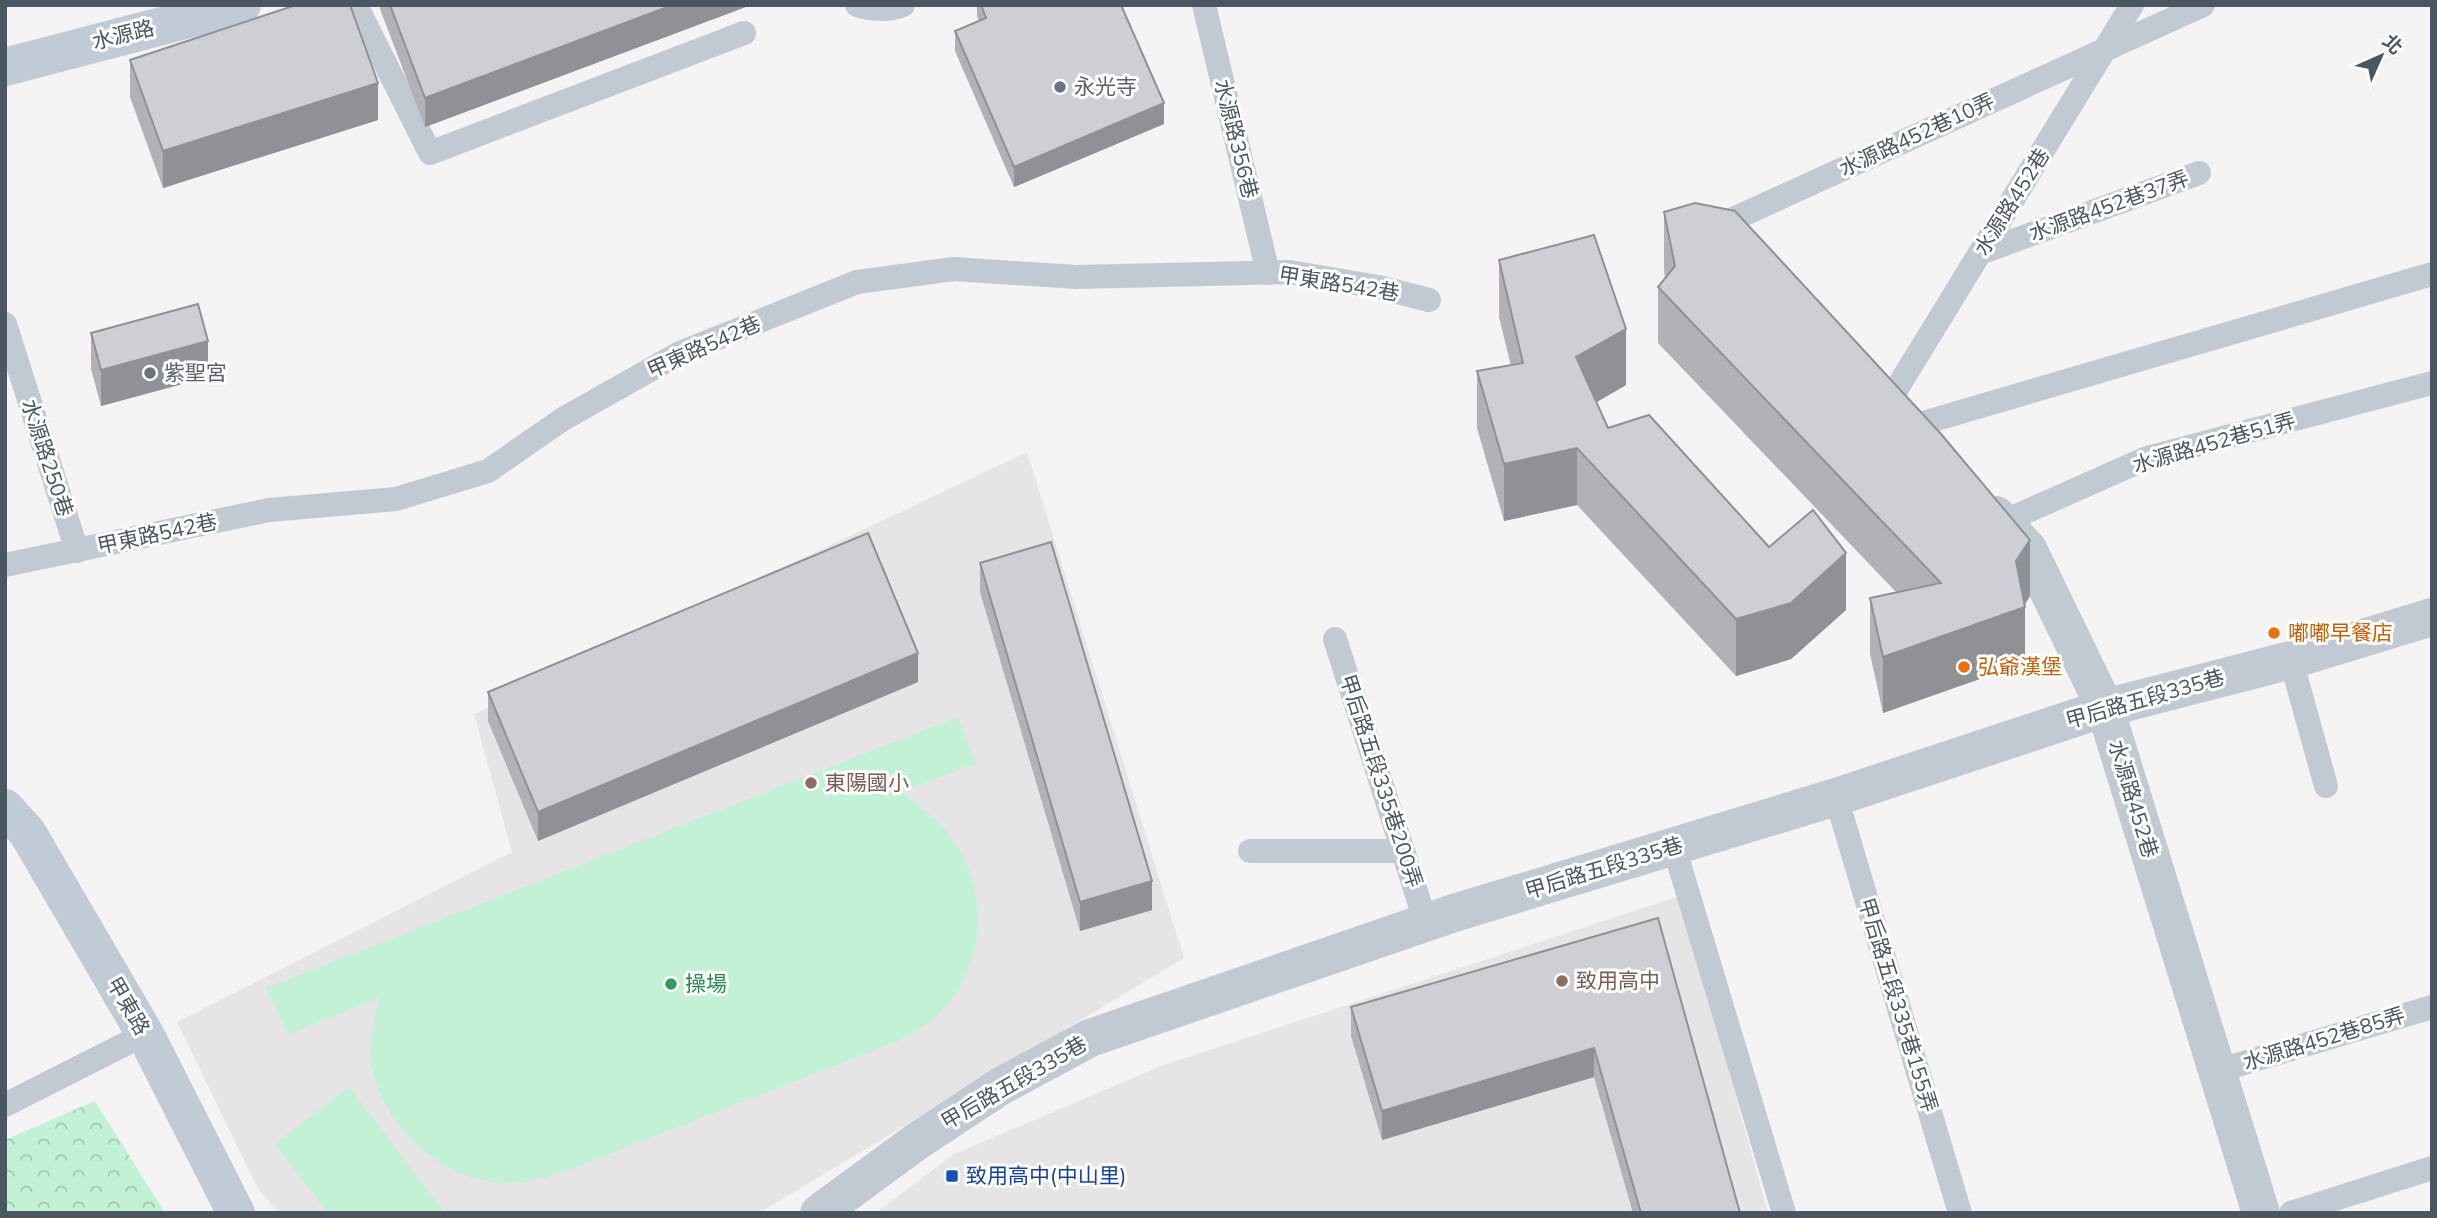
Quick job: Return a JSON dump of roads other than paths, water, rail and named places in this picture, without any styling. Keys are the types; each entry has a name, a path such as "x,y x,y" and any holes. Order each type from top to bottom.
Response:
{"street":[{"name":"水源路","path":"5,67 242,5"},
{"path":"1729,221 1756,250"},
{"path":"1864,368 1942,454"},
{"name":"水源路452巷","path":"1977,493 2028,549 2105,708 2261,1213"},
{"name":"甲后路五段335巷","path":"819,1213 916,1142 1000,1086 1090,1038 1426,923 1836,797 2105,708 2291,660 2432,617"},
{"name":"甲東路","path":"5,808 27,832 145,1034 236,1213"}],"lane":[{"path":"356,5 430,153 744,33"},
{"path":"857,5 868,9 891,10 903,5"},
{"name":"水源路356巷","path":"1204,5 1268,273"},
{"name":"水源路452巷","path":"1903,411 1980,253 2132,5"},
{"name":"水源路452巷10弄","path":"1689,244 1729,221 2203,5"},
{"name":"水源路452巷37弄","path":"1980,253 2199,173"},
{"name":"甲東路542巷","path":"5,565 269,510 397,499 488,471 564,419 680,354 857,282 954,269 1076,277 1290,272 1378,287 1429,300"},
{"path":"1903,411 2432,274"},
{"name":"水源路250巷","path":"5,324 77,551"},
{"name":"水源路452巷51弄","path":"2003,522 2147,458 2432,383"},
{"name":"甲后路五段335巷200弄","path":"1335,639 1426,923"},
{"path":"2291,660 2326,786"},
{"name":"甲后路五段335巷155弄","path":"1836,797 1960,1213"},
{"path":"1674,847 1784,1213"},
{"path":"1250,851 1403,850"},
{"name":"水源路452巷85弄","path":"2217,1071 2432,1007"},
{"path":"5,1105 145,1034"},
{"path":"2291,1213 2432,1168"}],"place":[{"name":"永光寺","path":"1060,87"},
{"name":"紫聖宮","path":"150,373"},
{"name":"嘟嘟早餐店","path":"2274,633"},
{"name":"弘爺漢堡","path":"1964,667"},
{"name":"東陽國小","path":"811,783"},
{"name":"致用高中","path":"1562,981"},
{"name":"操場","path":"671,984"},
{"name":"致用高中(中山里)","path":"952,1176"}]}
